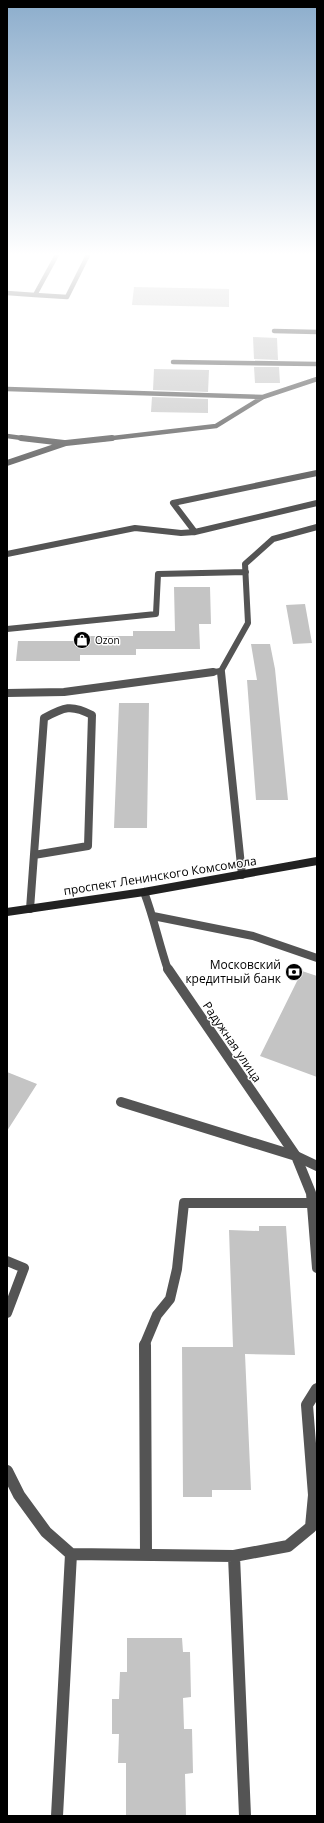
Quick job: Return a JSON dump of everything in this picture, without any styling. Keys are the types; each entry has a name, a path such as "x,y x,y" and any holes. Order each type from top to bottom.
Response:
{"main road":[{"name":"проспект Ленинского Комсомола","path":"7,912 144,892 317,861"}],"street":[{"path":"173,362 317,364"},
{"path":"7,463 66,443 216,426 263,398 317,379"},
{"path":"7,389 263,398"},
{"path":"7,436 66,443"},
{"path":"195,532 173,503 317,473"},
{"path":"7,554 135,528 181,533 195,532 317,503"},
{"path":"242,875 221,671 248,623 245,564 273,539 317,527"},
{"path":"7,629 156,614 158,574 246,572"},
{"path":"7,693 64,692 221,671"},
{"path":"30,909 44,718 64,707 79,708 92,715 88,846 34,855"},
{"name":"Радужная улица","path":"144,892 169,972 296,1156 317,1166"},
{"path":"152,916 253,936 317,958"},
{"path":"121,1102 296,1156 311,1193 317,1268"},
{"path":"146,1555 144,1347 156,1315 170,1299 178,1269 184,1203 311,1203"},
{"path":"7,1261 24,1268 7,1314"},
{"path":"7,1471 19,1495 46,1532 71,1554 234,1556 288,1546 311,1528 314,1495 308,1405 317,1389"},
{"path":"57,1816 71,1554"},
{"path":"234,1556 246,1816"}],"building":[{"path":"253,338 277,338 278,360 254,359"},
{"path":"254,367 279,367 280,383 255,383"},
{"path":"154,369 209,370 208,392 153,390"},
{"path":"152,397 208,399 208,413 151,412"},
{"path":"174,587 210,587 211,624 199,624 200,649 136,649 136,655 80,655 80,661 16,661 18,641 78,641 78,636 133,636 133,631 175,631"},
{"path":"305,604 312,643 293,644 286,605"},
{"path":"251,644 270,644 275,669 288,800 256,800 247,680 257,680"},
{"path":"119,703 149,703 147,828 114,828"},
{"path":"302,971 317,976 317,1077 260,1056"},
{"path":"7,1072 37,1084 7,1131"},
{"path":"259,1226 286,1226 295,1355 245,1354 251,1490 212,1490 212,1497 183,1497 182,1347 233,1347 229,1230 259,1231"},
{"path":"127,1638 182,1638 183,1652 190,1652 191,1697 183,1698 184,1729 192,1729 193,1773 185,1774 186,1816 126,1816 126,1763 118,1763 119,1734 112,1734 112,1699 119,1699 120,1672 127,1672"}],"place":[{"name":"Ozon","path":"82,640"},
{"name":"Московский кредитный банк","path":"294,972"}]}
